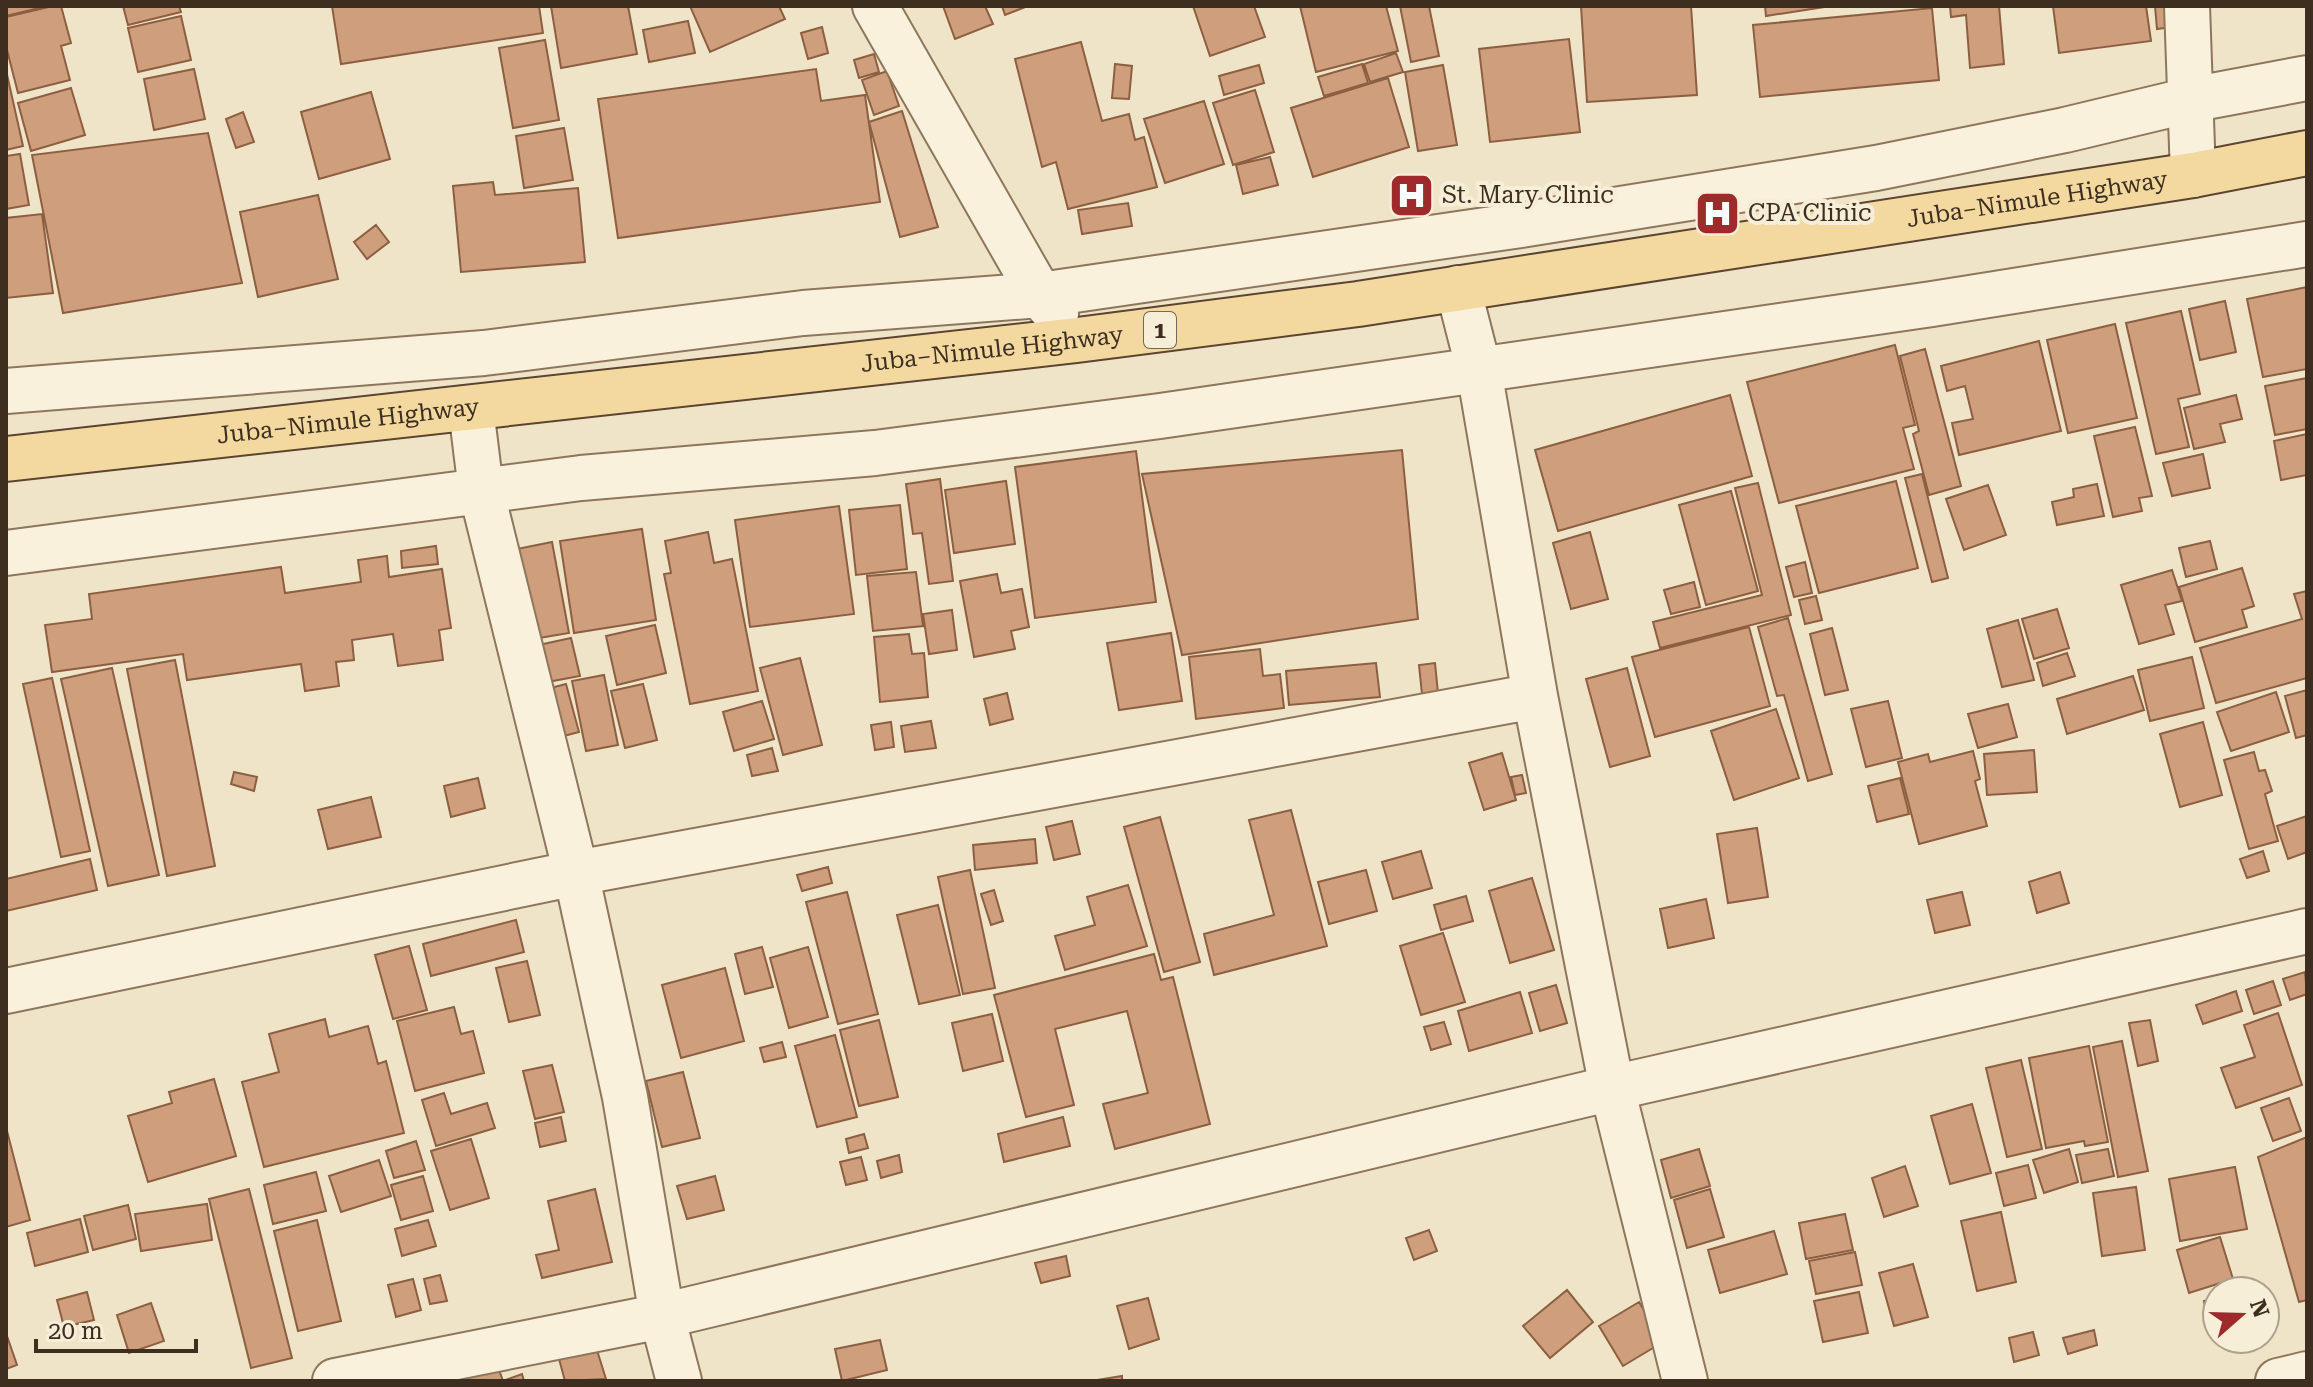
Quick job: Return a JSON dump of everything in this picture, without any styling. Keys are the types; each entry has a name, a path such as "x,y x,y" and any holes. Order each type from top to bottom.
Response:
{"main road":[{"name":"Juba–Nimule Highway","path":"6,459 1077,340 1458,288 2193,175 2307,153"}],"street":[{"path":"875,6 1040,295 1077,340"},
{"path":"2187,6 2193,175"},
{"path":"6,391 484,353 803,313 1040,295 1527,224 1876,168 2307,78"},
{"path":"6,553 581,478 875,453 1932,304 2307,244"},
{"path":"1458,288 1479,370 1535,696 1612,1088 1685,1381"},
{"path":"471,409 481,490 576,873 625,1097 662,1316 679,1381"},
{"path":"6,991 576,873 1535,696"},
{"path":"335,1381 662,1316 1612,1088 2307,931"},
{"path":"2278,1381 2307,1374"}],"building":[{"path":"6,6 38,6 39,8 6,16"},
{"path":"61,6 71,43 61,46 70,80 18,93 6,46 6,17"},
{"path":"123,6 179,6 181,12 128,25"},
{"path":"332,6 539,6 543,33 341,64"},
{"path":"551,6 628,6 637,54 561,68"},
{"path":"690,6 779,6 785,19 710,52"},
{"path":"943,6 985,6 993,24 955,39"},
{"path":"1002,6 1028,6 1005,15"},
{"path":"1193,6 1254,6 1265,37 1210,56"},
{"path":"1300,6 1386,6 1398,51 1316,72"},
{"path":"1400,6 1429,6 1439,56 1411,62"},
{"path":"1581,6 1691,6 1697,95 1587,102"},
{"path":"1765,6 1831,6 1766,16"},
{"path":"1950,6 1999,6 2004,64 1970,68 1966,15 1951,17"},
{"path":"2053,6 2146,6 2151,41 2059,53"},
{"path":"2155,6 2170,6 2172,27 2157,29"},
{"path":"1932,8 1939,80 1760,97 1753,25"},
{"path":"181,16 191,60 138,72 128,28"},
{"path":"688,21 695,53 649,62 643,30"},
{"path":"822,27 828,53 808,59 801,33"},
{"path":"1569,39 1580,132 1490,142 1479,49"},
{"path":"545,40 559,120 513,128 499,48"},
{"path":"1081,42 1102,121 1129,114 1135,140 1144,137 1157,187 1068,209 1056,162 1042,167 1015,59"},
{"path":"1396,53 1403,72 1370,82 1364,64"},
{"path":"874,54 879,72 859,78 854,60"},
{"path":"1115,64 1132,66 1129,99 1112,98"},
{"path":"1362,64 1368,83 1324,96 1318,77"},
{"path":"1259,65 1264,83 1224,95 1219,76"},
{"path":"1443,65 1457,145 1418,151 1405,72"},
{"path":"194,69 205,119 154,130 144,79"},
{"path":"816,69 821,101 865,95 880,202 618,238 598,99"},
{"path":"6,70 23,146 6,150"},
{"path":"887,71 899,106 874,115 862,80"},
{"path":"1388,78 1409,147 1313,177 1291,108"},
{"path":"71,88 85,135 31,151 18,103"},
{"path":"1255,90 1274,152 1233,165 1213,103"},
{"path":"371,92 390,159 319,179 301,112"},
{"path":"1204,101 1224,164 1165,183 1144,119"},
{"path":"902,111 938,227 900,237 869,122"},
{"path":"243,112 254,142 236,148 226,119"},
{"path":"564,128 573,180 524,188 516,136"},
{"path":"208,133 242,283 63,313 32,155"},
{"path":"20,154 29,205 6,209 6,156"},
{"path":"1270,157 1278,185 1243,194 1236,165"},
{"path":"493,182 495,195 578,188 585,262 461,272 453,186"},
{"path":"318,195 338,279 258,297 240,212"},
{"path":"1128,203 1132,226 1082,234 1078,210"},
{"path":"42,214 53,293 6,298 6,218"},
{"path":"376,225 389,242 367,259 354,242"},
{"path":"2307,287 2307,369 2263,377 2247,299"},
{"path":"2225,301 2236,352 2200,360 2189,309"},
{"path":"2181,311 2200,394 2178,399 2189,447 2156,454 2126,323"},
{"path":"2115,324 2137,418 2068,433 2047,340"},
{"path":"2039,341 2061,431 1959,455 1952,423 1973,419 1965,386 1947,391 1941,366"},
{"path":"1895,345 1915,425 1903,428 1914,469 1779,503 1747,382"},
{"path":"1925,349 1961,486 1929,495 1913,434 1919,431 1900,356"},
{"path":"2307,378 2307,429 2275,435 2265,386"},
{"path":"1730,395 1752,476 1558,531 1535,450"},
{"path":"2236,395 2242,419 2220,424 2225,442 2194,449 2184,408"},
{"path":"2135,427 2152,496 2139,498 2142,511 2113,517 2094,436"},
{"path":"2307,434 2307,475 2281,480 2274,441"},
{"path":"1402,450 1418,619 1182,655 1142,474"},
{"path":"1136,451 1156,602 1035,618 1015,467"},
{"path":"2203,454 2210,488 2172,496 2163,463"},
{"path":"1922,474 1948,578 1932,582 1905,478"},
{"path":"940,479 953,581 929,584 922,533 913,534 906,484"},
{"path":"1006,481 1015,544 954,553 945,490"},
{"path":"1896,481 1918,568 1819,593 1796,506"},
{"path":"1758,483 1791,615 1660,648 1653,622 1762,595 1735,488"},
{"path":"2097,484 2104,516 2057,525 2052,502 2074,497 2073,489"},
{"path":"1988,485 2006,535 1964,550 1946,499"},
{"path":"1731,491 1758,591 1706,605 1679,505"},
{"path":"900,505 907,569 856,575 849,510"},
{"path":"839,506 854,614 750,627 735,520"},
{"path":"642,529 656,620 574,633 560,541"},
{"path":"708,532 714,563 732,559 758,691 690,704 664,574 671,573 665,541"},
{"path":"1590,532 1608,599 1571,609 1553,543"},
{"path":"2210,541 2217,569 2186,577 2179,548"},
{"path":"552,542 569,633 533,639 517,549"},
{"path":"436,546 438,564 402,568 401,551"},
{"path":"387,556 389,577 442,569 451,628 439,630 443,660 398,666 393,634 352,640 354,660 336,662 339,686 305,691 301,664 187,680 183,654 52,672 45,625 92,619 89,594 281,567 285,593 361,582 358,560"},
{"path":"1805,562 1812,593 1794,597 1786,567"},
{"path":"2242,568 2254,606 2242,610 2247,627 2195,642 2179,587"},
{"path":"2172,570 2182,601 2165,605 2174,634 2139,644 2121,585"},
{"path":"916,572 923,626 873,631 867,576"},
{"path":"997,574 1001,593 1022,589 1029,627 1011,631 1015,649 974,657 960,581"},
{"path":"1694,582 1700,607 1671,614 1664,590"},
{"path":"2307,591 2307,678 2216,703 2200,648 2302,619 2294,594"},
{"path":"1816,596 1822,620 1805,624 1799,600"},
{"path":"2057,609 2069,648 2034,659 2022,619"},
{"path":"952,610 957,650 929,654 923,614"},
{"path":"1788,618 1832,774 1808,781 1784,695 1777,696 1758,627"},
{"path":"2018,620 2034,680 2002,687 1987,629"},
{"path":"655,625 666,673 617,685 606,636"},
{"path":"1749,627 1770,706 1655,737 1632,657"},
{"path":"1832,628 1848,690 1825,695 1810,634"},
{"path":"1171,633 1182,701 1119,710 1107,643"},
{"path":"909,634 912,654 924,653 928,697 880,702 874,637"},
{"path":"571,638 580,676 542,683 534,646"},
{"path":"1260,649 1263,676 1280,674 1284,708 1196,719 1189,657"},
{"path":"2067,653 2075,676 2043,686 2037,663"},
{"path":"2192,657 2204,708 2150,721 2138,670"},
{"path":"800,658 822,745 783,755 760,668"},
{"path":"175,660 215,866 167,876 127,669"},
{"path":"1376,663 1380,697 1289,705 1286,671"},
{"path":"1435,663 1438,693 1422,694 1419,665"},
{"path":"112,668 159,875 108,886 61,679"},
{"path":"1627,668 1650,756 1610,767 1586,679"},
{"path":"604,675 618,745 586,751 572,681"},
{"path":"2133,676 2144,710 2067,734 2057,699"},
{"path":"52,678 90,851 61,857 23,684"},
{"path":"566,684 579,732 556,738 543,690"},
{"path":"643,684 657,740 625,748 611,691"},
{"path":"2307,690 2307,735 2296,738 2285,696"},
{"path":"2276,692 2289,732 2231,751 2217,712"},
{"path":"1007,693 1013,719 990,725 984,699"},
{"path":"762,701 774,739 734,751 723,712"},
{"path":"1888,701 1902,758 1866,767 1851,709"},
{"path":"2008,704 2017,737 1978,748 1968,714"},
{"path":"1776,709 1799,778 1734,800 1711,731"},
{"path":"931,721 936,748 905,752 901,726"},
{"path":"891,722 894,747 875,750 871,725"},
{"path":"2203,722 2222,795 2180,807 2160,734"},
{"path":"772,748 778,771 752,776 747,755"},
{"path":"2034,750 2037,792 1987,795 1984,754"},
{"path":"1973,751 1980,779 1975,781 1987,826 1919,844 1898,762 1928,754 1930,762"},
{"path":"2254,752 2259,771 2265,770 2272,791 2265,794 2278,841 2249,849 2224,760"},
{"path":"1502,753 1516,800 1484,810 1469,763"},
{"path":"234,772 257,777 254,791 231,784"},
{"path":"1522,775 1526,793 1515,795 1511,777"},
{"path":"478,778 485,808 451,817 444,786"},
{"path":"1900,778 1909,814 1877,822 1868,786"},
{"path":"371,797 381,837 328,849 318,810"},
{"path":"1291,810 1327,946 1214,975 1204,934 1274,915 1249,820"},
{"path":"2307,816 2307,852 2288,859 2277,826"},
{"path":"1160,817 1200,962 1164,972 1124,827"},
{"path":"1072,821 1080,854 1054,860 1046,827"},
{"path":"1757,828 1768,897 1728,903 1717,834"},
{"path":"1035,839 1037,863 975,870 973,845"},
{"path":"1421,851 1432,888 1393,899 1382,862"},
{"path":"2263,851 2269,871 2247,878 2240,859"},
{"path":"90,859 97,890 6,911 6,879"},
{"path":"828,867 832,883 802,891 797,875"},
{"path":"970,870 995,988 963,994 938,877"},
{"path":"1366,870 1377,911 1329,924 1318,882"},
{"path":"2060,872 2069,903 2037,913 2029,882"},
{"path":"1532,878 1554,950 1510,963 1489,891"},
{"path":"1128,885 1147,946 1065,970 1055,936 1095,925 1087,897"},
{"path":"994,890 1003,921 991,925 981,894"},
{"path":"847,892 878,1014 838,1024 806,902"},
{"path":"1962,892 1970,925 1935,933 1927,900"},
{"path":"1466,896 1473,921 1441,930 1434,905"},
{"path":"1706,899 1714,938 1668,948 1660,909"},
{"path":"938,905 960,995 919,1004 897,915"},
{"path":"516,920 524,952 431,976 423,944"},
{"path":"1443,933 1465,1002 1421,1015 1400,946"},
{"path":"409,946 427,1010 393,1019 375,955"},
{"path":"762,947 773,987 745,994 735,954"},
{"path":"808,947 828,1017 789,1028 770,958"},
{"path":"1154,954 1161,980 1173,977 1210,1124 1115,1149 1103,1104 1148,1093 1127,1011 1055,1029 1074,1105 1026,1117 994,995"},
{"path":"527,961 540,1015 509,1022 496,968"},
{"path":"725,968 744,1041 681,1058 662,985"},
{"path":"2305,972 2307,994 2290,1000 2283,979"},
{"path":"2273,981 2281,1005 2254,1014 2246,990"},
{"path":"1556,985 1567,1023 1540,1031 1529,993"},
{"path":"2236,991 2242,1011 2203,1024 2196,1005"},
{"path":"1520,992 1532,1033 1469,1051 1458,1011"},
{"path":"454,1007 461,1034 473,1031 484,1073 415,1091 397,1021"},
{"path":"2278,1013 2302,1085 2236,1108 2221,1068 2255,1057 2244,1025"},
{"path":"992,1014 1003,1061 963,1071 952,1023"},
{"path":"325,1019 329,1037 368,1026 378,1064 386,1061 404,1133 264,1167 242,1082 279,1072 269,1034"},
{"path":"879,1020 898,1097 859,1106 840,1030"},
{"path":"2150,1020 2158,1061 2138,1066 2129,1023"},
{"path":"1444,1022 1451,1044 1431,1050 1424,1027"},
{"path":"835,1035 857,1117 817,1127 795,1046"},
{"path":"2122,1041 2148,1171 2118,1177 2093,1047"},
{"path":"782,1042 786,1057 764,1062 760,1048"},
{"path":"2089,1046 2108,1142 2085,1146 2084,1141 2046,1148 2029,1058"},
{"path":"2021,1060 2042,1149 2007,1157 1986,1068"},
{"path":"552,1065 564,1112 535,1119 523,1071"},
{"path":"683,1072 700,1138 662,1147 646,1081"},
{"path":"214,1079 236,1156 148,1182 128,1116 172,1103 169,1092"},
{"path":"444,1093 451,1114 487,1103 495,1128 436,1146 422,1100"},
{"path":"2289,1098 2301,1131 2273,1141 2261,1108"},
{"path":"1972,1104 1991,1173 1950,1184 1931,1116"},
{"path":"561,1117 566,1141 540,1147 535,1123"},
{"path":"1063,1117 1070,1146 1004,1162 998,1134"},
{"path":"6,1127 30,1220 6,1227"},
{"path":"864,1134 868,1148 849,1153 846,1139"},
{"path":"2307,1137 2307,1300 2299,1302 2258,1157"},
{"path":"471,1139 489,1198 450,1210 431,1151"},
{"path":"416,1141 425,1170 394,1178 386,1151"},
{"path":"1699,1149 1710,1186 1671,1198 1661,1160"},
{"path":"2069,1149 2078,1182 2044,1193 2033,1160"},
{"path":"2108,1149 2114,1176 2082,1183 2076,1155"},
{"path":"899,1155 902,1172 881,1178 877,1161"},
{"path":"861,1157 867,1180 846,1185 840,1162"},
{"path":"379,1160 391,1196 341,1212 329,1176"},
{"path":"2028,1165 2036,1198 2004,1206 1996,1173"},
{"path":"1905,1166 1918,1206 1884,1217 1872,1178"},
{"path":"2235,1167 2247,1229 2180,1241 2169,1179"},
{"path":"316,1172 326,1211 273,1224 264,1185"},
{"path":"423,1176 433,1211 401,1220 391,1185"},
{"path":"715,1176 724,1210 687,1219 677,1186"},
{"path":"2136,1187 2145,1250 2102,1256 2093,1193"},
{"path":"249,1189 292,1358 251,1368 209,1199"},
{"path":"595,1189 612,1262 542,1278 536,1255 559,1250 548,1201"},
{"path":"1710,1189 1724,1237 1687,1248 1674,1200"},
{"path":"207,1204 212,1240 141,1251 135,1214"},
{"path":"128,1205 136,1239 93,1250 84,1216"},
{"path":"2001,1212 2016,1282 1977,1291 1961,1221"},
{"path":"1845,1214 1853,1250 1806,1259 1799,1223"},
{"path":"80,1219 88,1252 35,1266 27,1233"},
{"path":"317,1220 341,1321 298,1331 274,1231"},
{"path":"428,1220 436,1246 402,1256 395,1229"},
{"path":"1429,1230 1437,1251 1414,1260 1406,1238"},
{"path":"1774,1231 1787,1274 1720,1293 1708,1250"},
{"path":"2220,1237 2232,1275 2201,1275 2201,1289 2189,1293 2177,1250"},
{"path":"1855,1252 1862,1285 1816,1294 1809,1261"},
{"path":"1066,1256 1070,1276 1041,1283 1035,1263"},
{"path":"1913,1264 1928,1317 1894,1326 1879,1273"},
{"path":"440,1275 447,1301 430,1304 424,1279"},
{"path":"413,1279 421,1310 396,1317 388,1285"},
{"path":"1567,1290 1593,1322 1550,1358 1523,1326"},
{"path":"87,1292 94,1320 64,1327 57,1300"},
{"path":"1859,1292 1868,1333 1823,1342 1814,1301"},
{"path":"1148,1298 1159,1339 1129,1349 1117,1306"},
{"path":"1639,1302 1663,1342 1623,1366 1599,1326"},
{"path":"151,1303 164,1341 129,1353 117,1315"},
{"path":"2094,1330 2097,1345 2068,1354 2063,1338"},
{"path":"2033,1332 2039,1355 2014,1362 2009,1338"},
{"path":"6,1333 17,1365 6,1369"},
{"path":"880,1340 887,1370 842,1381 835,1349"},
{"path":"596,1347 606,1379 565,1381 559,1359"},
{"path":"498,1367 503,1381 468,1381 466,1377"},
{"path":"522,1374 524,1381 503,1381"},
{"path":"1122,1376 1122,1381 1091,1381"}],"place":[{"name":"St. Mary Clinic","path":"1411,195"},
{"name":"CPA Clinic","path":"1717,213"}]}
